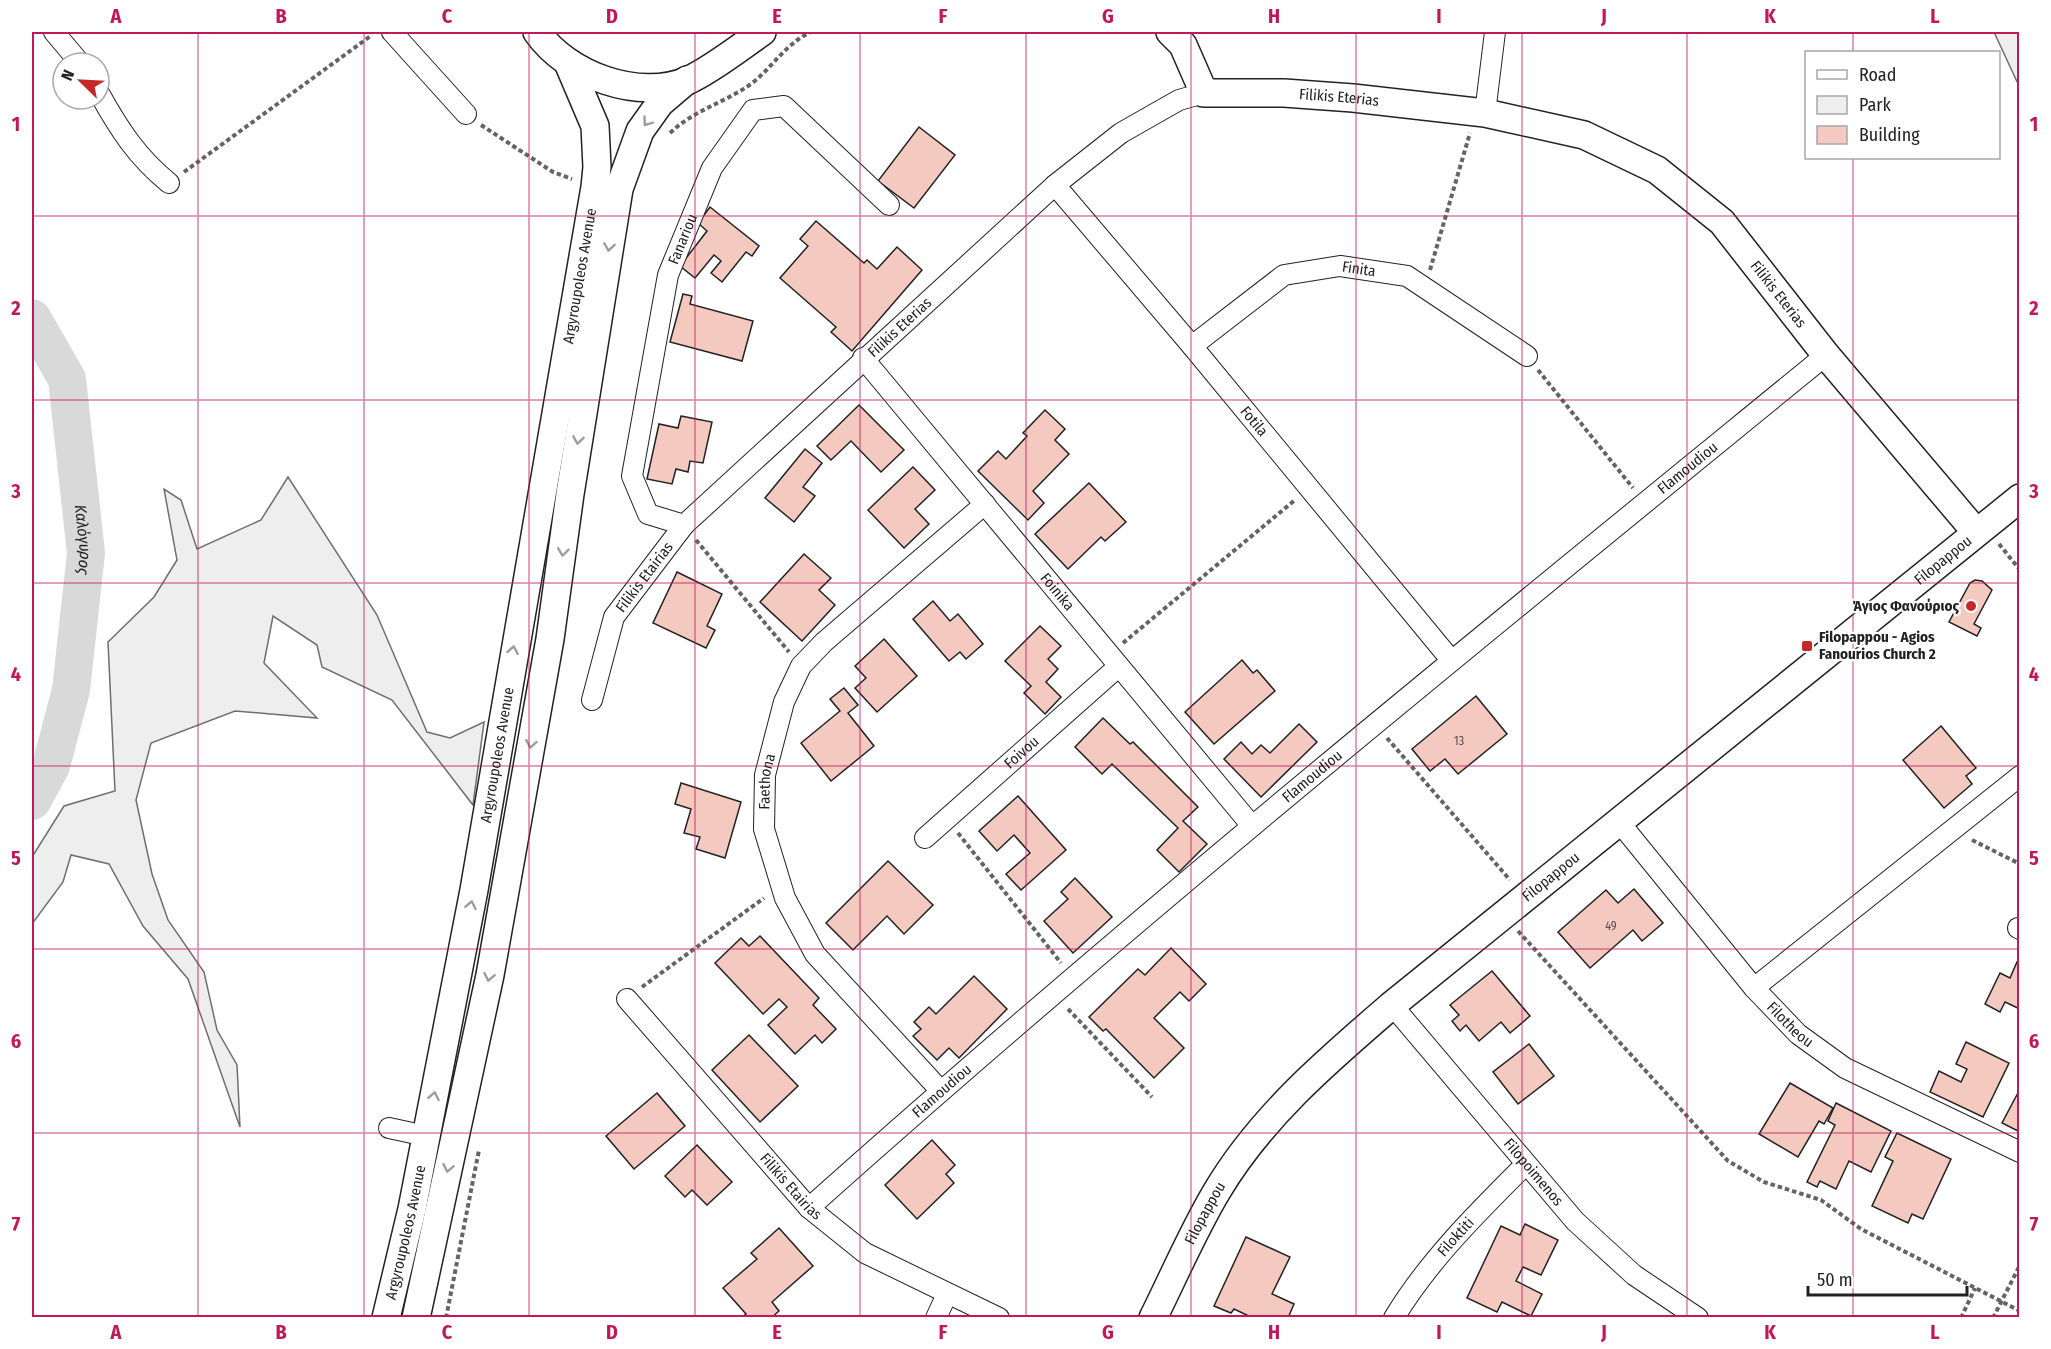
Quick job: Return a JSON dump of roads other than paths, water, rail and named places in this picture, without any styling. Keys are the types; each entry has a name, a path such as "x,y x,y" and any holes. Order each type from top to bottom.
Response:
{"main road":[{"path":"537,32 544,42 569,65 606,82 647,87 687,80"},
{"path":"597,186 660,103 687,80 744,41 762,32"},
{"path":"1170,32 1183,45 1204,93"},
{"path":"569,65 595,126 597,186"},
{"name":"Filikis Eterias","path":"1204,93 1307,95 1480,113 1584,135 1657,170 1722,222 1826,355 1980,529"},
{"name":"Argyroupoleos Avenue","path":"386,1317 426,1136 474,890 597,186"},
{"name":"Argyroupoleos Avenue","path":"416,1317 490,975 548,651 570,494 597,186"},
{"name":"Filopappou","path":"1153,1317 1217,1190 1271,1118 1319,1068 1392,1005 1620,823 2019,498"}],"street":[{"path":"54,32 70,51"},
{"path":"392,32 466,114"},
{"path":"1480,113 1495,32"},
{"name":"Filikis Eterias","path":"684,525 863,358 1055,185 1121,133 1179,100 1204,93"},
{"name":"Fanariou","path":"684,525 648,514 632,476 668,275 712,168 753,110 784,106 889,205"},
{"path":"109,111 123,136 146,164 169,183"},
{"name":"Fotila","path":"1055,185 1192,346 1451,660"},
{"name":"Finita","path":"1192,346 1284,275 1340,266 1407,276 1527,356"},
{"name":"Flamoudiou","path":"809,1208 940,1090 1252,826 1451,660 1826,355"},
{"name":"Foinika","path":"863,358 1252,826"},
{"name":"Faethona","path":"940,1090 815,954 785,898 764,829 765,775 784,702 801,666 824,642 985,504"},
{"name":"Filikis Etairias","path":"592,700 614,617 684,525"},
{"name":"Foivou","path":"925,838 1114,661"},
{"path":"1754,988 2019,776"},
{"name":"Filotheou","path":"1620,823 1754,988 1798,1034 1845,1068 2019,1152"},
{"name":"Filikis Etairias","path":"627,999 809,1208 865,1253 999,1317"},
{"name":"Filopoimenos","path":"1392,1005 1575,1221 1634,1275 1698,1317"},
{"path":"388,1128 426,1136"},
{"name":"Filoktiti","path":"1394,1317 1403,1302 1474,1217 1526,1164"},
{"path":"936,1317 947,1294"}],"waterway":[{"name":"Καλόγυρος","path":"32,318 67,379 86,553 71,690 51,766 32,801"}],"place":[{"name":"Άγιος Φανούριος","path":"1971,606"},
{"name":"Filopappou - Agios Fanourios Church 2","path":"1807,646"}]}
